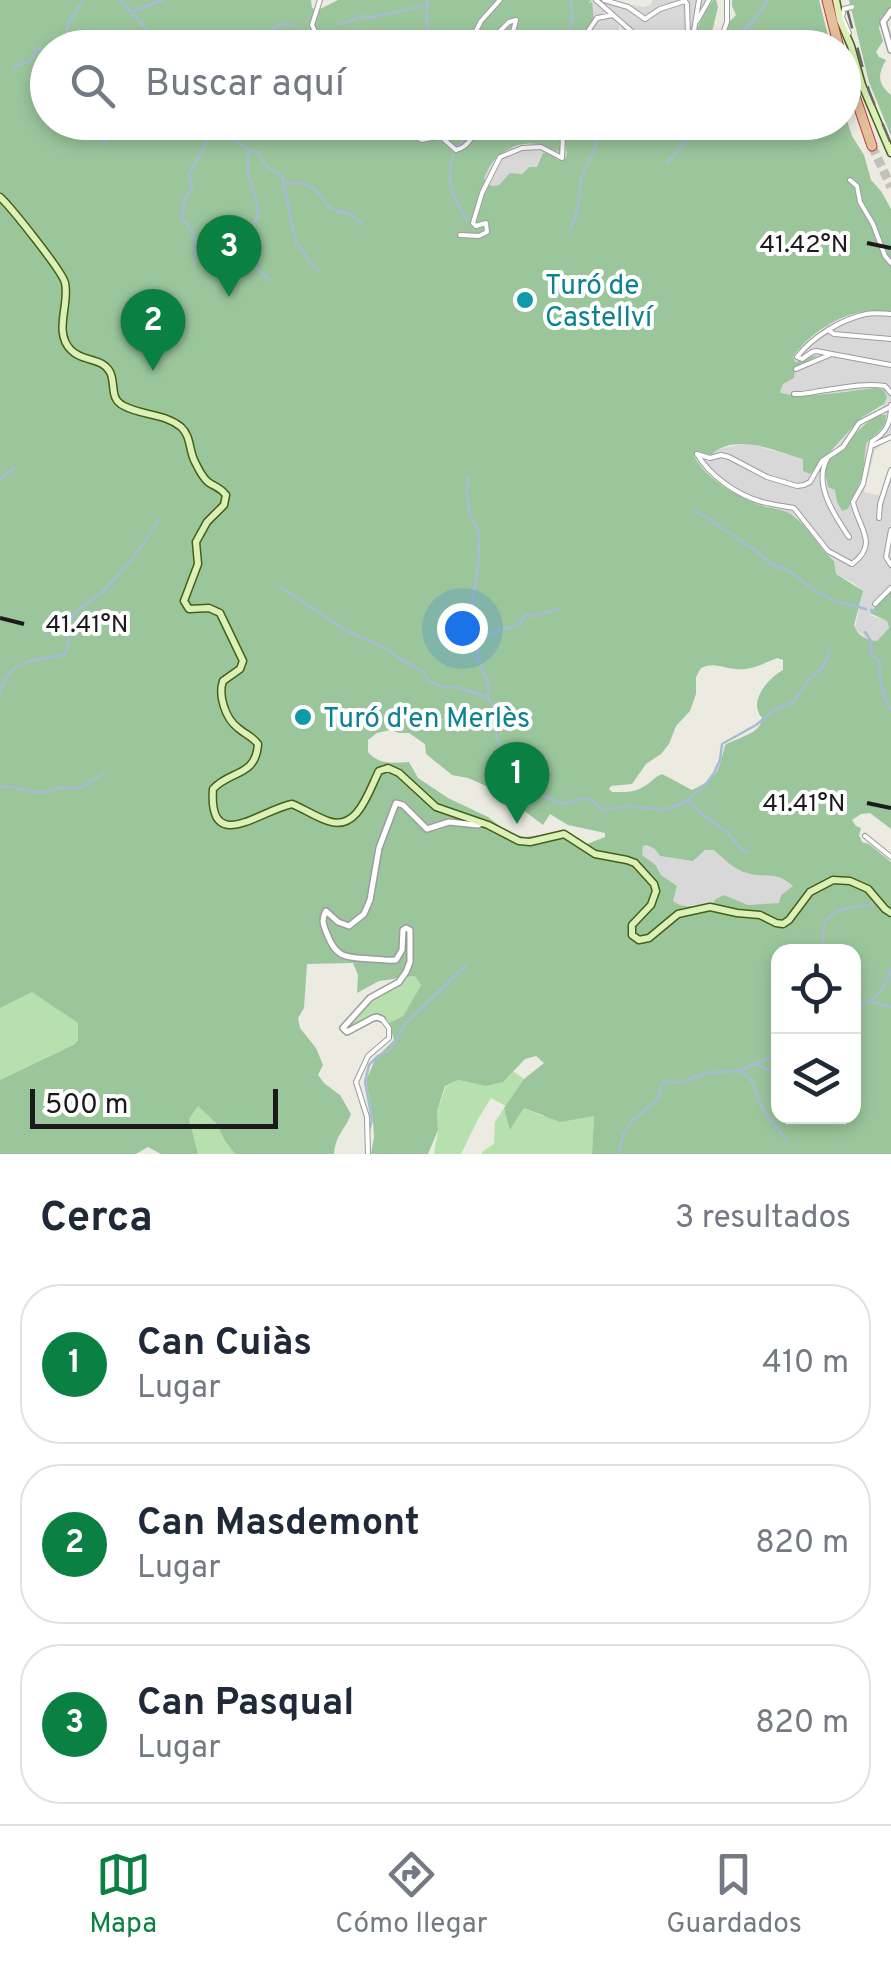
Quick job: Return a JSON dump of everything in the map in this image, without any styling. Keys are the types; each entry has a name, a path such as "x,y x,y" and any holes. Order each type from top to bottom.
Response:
{"highway":[{"path":"827,0 834,30"},
{"path":"861,114 872,146"}],"main road":[{"path":"836,0 844,30"},
{"path":"861,80 891,154"},
{"path":"0,197 64,280 63,333 69,349 105,366 121,405 158,414 183,429 205,480 226,494 226,503 207,522 196,542 197,566 184,604 191,610 212,608 224,618 243,661 241,668 222,683 220,694 233,724 255,739 258,748 251,766 214,786 216,819 224,824 243,822 292,804 332,823 344,822 366,799 380,771 388,768 399,773 436,807 524,842 566,834 595,854 635,863 656,891 651,905 632,926 632,935 638,940 649,938 678,914 710,907 756,914 783,924 810,892 833,880 850,881 868,889 891,913"}],"street":[{"path":"477,30 500,0"},
{"path":"596,0 629,30"},
{"path":"604,0 628,7 645,20 660,9 685,1 688,30"},
{"path":"697,21 699,0"},
{"path":"694,30 708,0"},
{"path":"724,30 726,0"},
{"path":"848,30 844,9 852,7 855,0"},
{"path":"314,30 312,26 321,1"},
{"path":"891,10 883,22 891,50"},
{"path":"589,30 598,17 613,15"},
{"path":"500,30 516,20 514,30"},
{"path":"444,140 454,150 466,146 469,140"},
{"path":"460,235 481,236 488,231 486,224 473,223 482,193 500,157 524,148 543,148 561,158 563,140"},
{"path":"850,180 858,186 860,202 891,263"},
{"path":"891,314 866,314 828,330 797,357 802,360 814,351 891,365"},
{"path":"828,330 891,339"},
{"path":"796,369 829,354"},
{"path":"794,394 868,385 886,386 891,393"},
{"path":"891,406 885,431 870,446 863,484 853,504 866,544 862,557 852,564 828,552 794,508 760,502 726,484 697,454 733,458 762,476 797,486 810,482 820,464 843,446 859,424 891,406"},
{"path":"870,446 891,437"},
{"path":"827,459 822,469 826,498 849,537"},
{"path":"879,518 891,470"},
{"path":"891,530 886,556 891,566"},
{"path":"875,604 891,588"},
{"path":"368,1154 368,1117 356,1082 368,1056 389,1038 388,1028 377,1016 346,1032 343,1028 370,998 399,982 406,972 410,962 410,930 403,930 402,950 396,960 353,958 342,955 331,945 323,913 350,926 364,914 379,848 396,802 427,829 448,822 483,824"},
{"path":"865,836 891,857"}],"shaded area":[{"path":"591,0 644,7 652,0 713,0 697,30 622,30 619,22 619,30 583,30"},
{"path":"564,140 565,159 543,153 537,167 529,167 521,174 510,173 499,185 491,186 484,179 487,169 506,149 532,144 560,152"},
{"path":"862,312 891,312 891,437 875,450 864,492 881,496 891,468 891,590 870,615 887,621 889,628 877,641 868,640 855,628 862,593 855,584 836,574 834,561 795,517 723,486 694,455 746,443 804,462 822,459 861,418 882,407 887,397 876,388 803,397 780,392 783,384 794,378 794,369 816,358 812,355 795,362 792,357 798,348 828,325","holes":["879,415 887,418 882,430 866,444 863,475 848,509 842,511 835,490 827,485 826,462 840,453 863,424"]},
{"path":"647,845 660,856 693,861 711,849 740,871 774,874 793,886 781,895 780,903 748,905 724,895 712,904 678,905 673,901 677,886 641,855"}],"green space":[{"path":"0,0 311,0 312,8 318,10 338,0 592,2 594,20 588,30 30,30 30,140 561,140 560,152 535,144 507,150 493,162 484,179 491,186 499,185 510,173 522,174 529,167 537,167 543,153 565,159 564,140 855,140 864,155 871,180 891,209 891,312 857,313 815,334 793,357 795,362 817,356 795,368 794,378 783,384 780,392 812,395 876,388 884,390 884,404 861,418 810,474 803,471 803,459 756,445 732,445 711,455 694,456 724,487 763,506 789,513 804,525 834,561 836,574 863,591 854,625 863,637 877,641 889,628 887,621 870,613 891,590 891,829 870,813 852,820 861,828 862,842 891,862 891,1154 592,1154 594,1116 560,1122 524,1108 510,1130 504,1108 524,1079 544,1063 536,1056 525,1059 503,1082 486,1086 458,1080 445,1086 437,1111 438,1130 428,1154 371,1154 373,1121 366,1080 376,1058 394,1040 389,1023 403,1016 421,985 415,976 379,981 357,993 358,975 353,963 307,964 304,1008 298,1018 323,1065 318,1075 340,1095 351,1114 334,1154 235,1154 216,1123 198,1106 189,1119 198,1154 161,1154 148,1147 136,1154 0,1154 0,1080 75,1044 78,1023 32,992 0,1008","holes":["777,658 783,660 783,670 758,698 762,718 758,728 725,745 719,768 708,781 692,790 662,774 636,790 609,789 632,784 646,764 669,744 676,726 690,711 701,668 714,665 746,669","377,733 409,733 425,744 426,754 452,775 509,796 543,825 550,814 568,825 605,833 605,837 587,844 564,832 525,837 509,833 418,778 409,762 387,762 368,752 368,740","643,846 655,849 660,856 693,861 705,850 714,850 742,871 776,876 793,886 781,895 779,903 748,905 724,895 712,904 682,905 673,901 677,886 642,855"]},
{"path":"716,0 712,30 697,30"},
{"path":"732,0 819,0 827,30 726,30 736,15"},
{"path":"849,0 891,0 891,9 881,17 883,41 876,52 886,60 880,79 891,95 891,136 869,82 861,30 856,30"},
{"path":"879,415 886,415 884,424 866,444 863,475 848,509 842,511 835,490 828,487 826,462"},
{"path":"416,976 421,985 403,1016 389,1023 378,1015 346,1030 371,1001 401,984 404,978"},
{"path":"32,991 78,1023 78,1040 0,1080 0,1008"},
{"path":"513,1071 524,1079 506,1106 491,1098 461,1154 434,1154 437,1111 446,1086 458,1080 494,1084"},
{"path":"198,1105 216,1123 235,1154 197,1154 189,1119"},
{"path":"504,1108 511,1129 524,1108 542,1116 594,1116 592,1154 482,1154 494,1144 495,1122"}],"waterway":[{"path":"67,30 83,0"},
{"path":"119,0 146,30"},
{"path":"133,11 163,0"},
{"path":"427,0 428,30"},
{"path":"569,30 570,0"},
{"path":"744,30 768,0"},
{"path":"339,24 359,16 373,17 427,5"},
{"path":"274,30 282,24 294,26"},
{"path":"14,69 30,60"},
{"path":"103,144 106,140"},
{"path":"195,265 194,233 182,218 184,201 192,188 189,174 207,140"},
{"path":"235,140 258,152 266,166 282,176 296,243 318,271"},
{"path":"456,147 461,140"},
{"path":"570,230 583,175 598,140"},
{"path":"666,164 687,140"},
{"path":"249,150 248,168 258,215 249,232 248,247 255,265 269,280"},
{"path":"453,155 451,188 467,219"},
{"path":"286,183 314,188 330,208 352,215 362,224"},
{"path":"0,480 14,468"},
{"path":"468,477 470,515 479,538 471,632 477,640 488,697 498,716 496,736 503,751"},
{"path":"695,510 812,589 835,601 866,609"},
{"path":"0,693 16,667 64,655 74,614 117,576 159,519"},
{"path":"279,586 347,631 411,664 428,681 488,697"},
{"path":"478,638 519,624 525,615 537,616 558,609"},
{"path":"871,610 877,612"},
{"path":"865,632 871,641 870,653 880,662 881,687 891,710"},
{"path":"508,757 531,787 564,804 585,799 602,810 630,806 664,810 685,802 706,784 720,760 722,744 794,701 824,666 830,650"},
{"path":"0,787 41,793 80,788 103,774"},
{"path":"688,800 749,852"},
{"path":"824,944 824,927 833,914 875,904"},
{"path":"369,1130 372,1120 365,1082 369,1065 389,1051 406,1023 466,965"},
{"path":"861,1005 878,994 891,969"},
{"path":"873,1002 891,1007"},
{"path":"618,1154 632,1121 659,1098 665,1081 680,1083 706,1073 739,1071 771,1056"},
{"path":"757,1064 771,1071"},
{"path":"739,1071 750,1079 762,1108 787,1142"}],"tunnel":[{"path":"872,146 891,187"}],"railway":[{"path":"847,9 853,30"},
{"path":"861,61 891,144"}],"place":[{"name":"Can Pasqual","path":"229,297"},
{"name":"Turó de Castellví","path":"525,300"},
{"name":"Can Masdemont","path":"153,371"},
{"name":"Turó d'en Merlès","path":"303,717"},
{"name":"Can Cuiàs","path":"517,824"}]}
